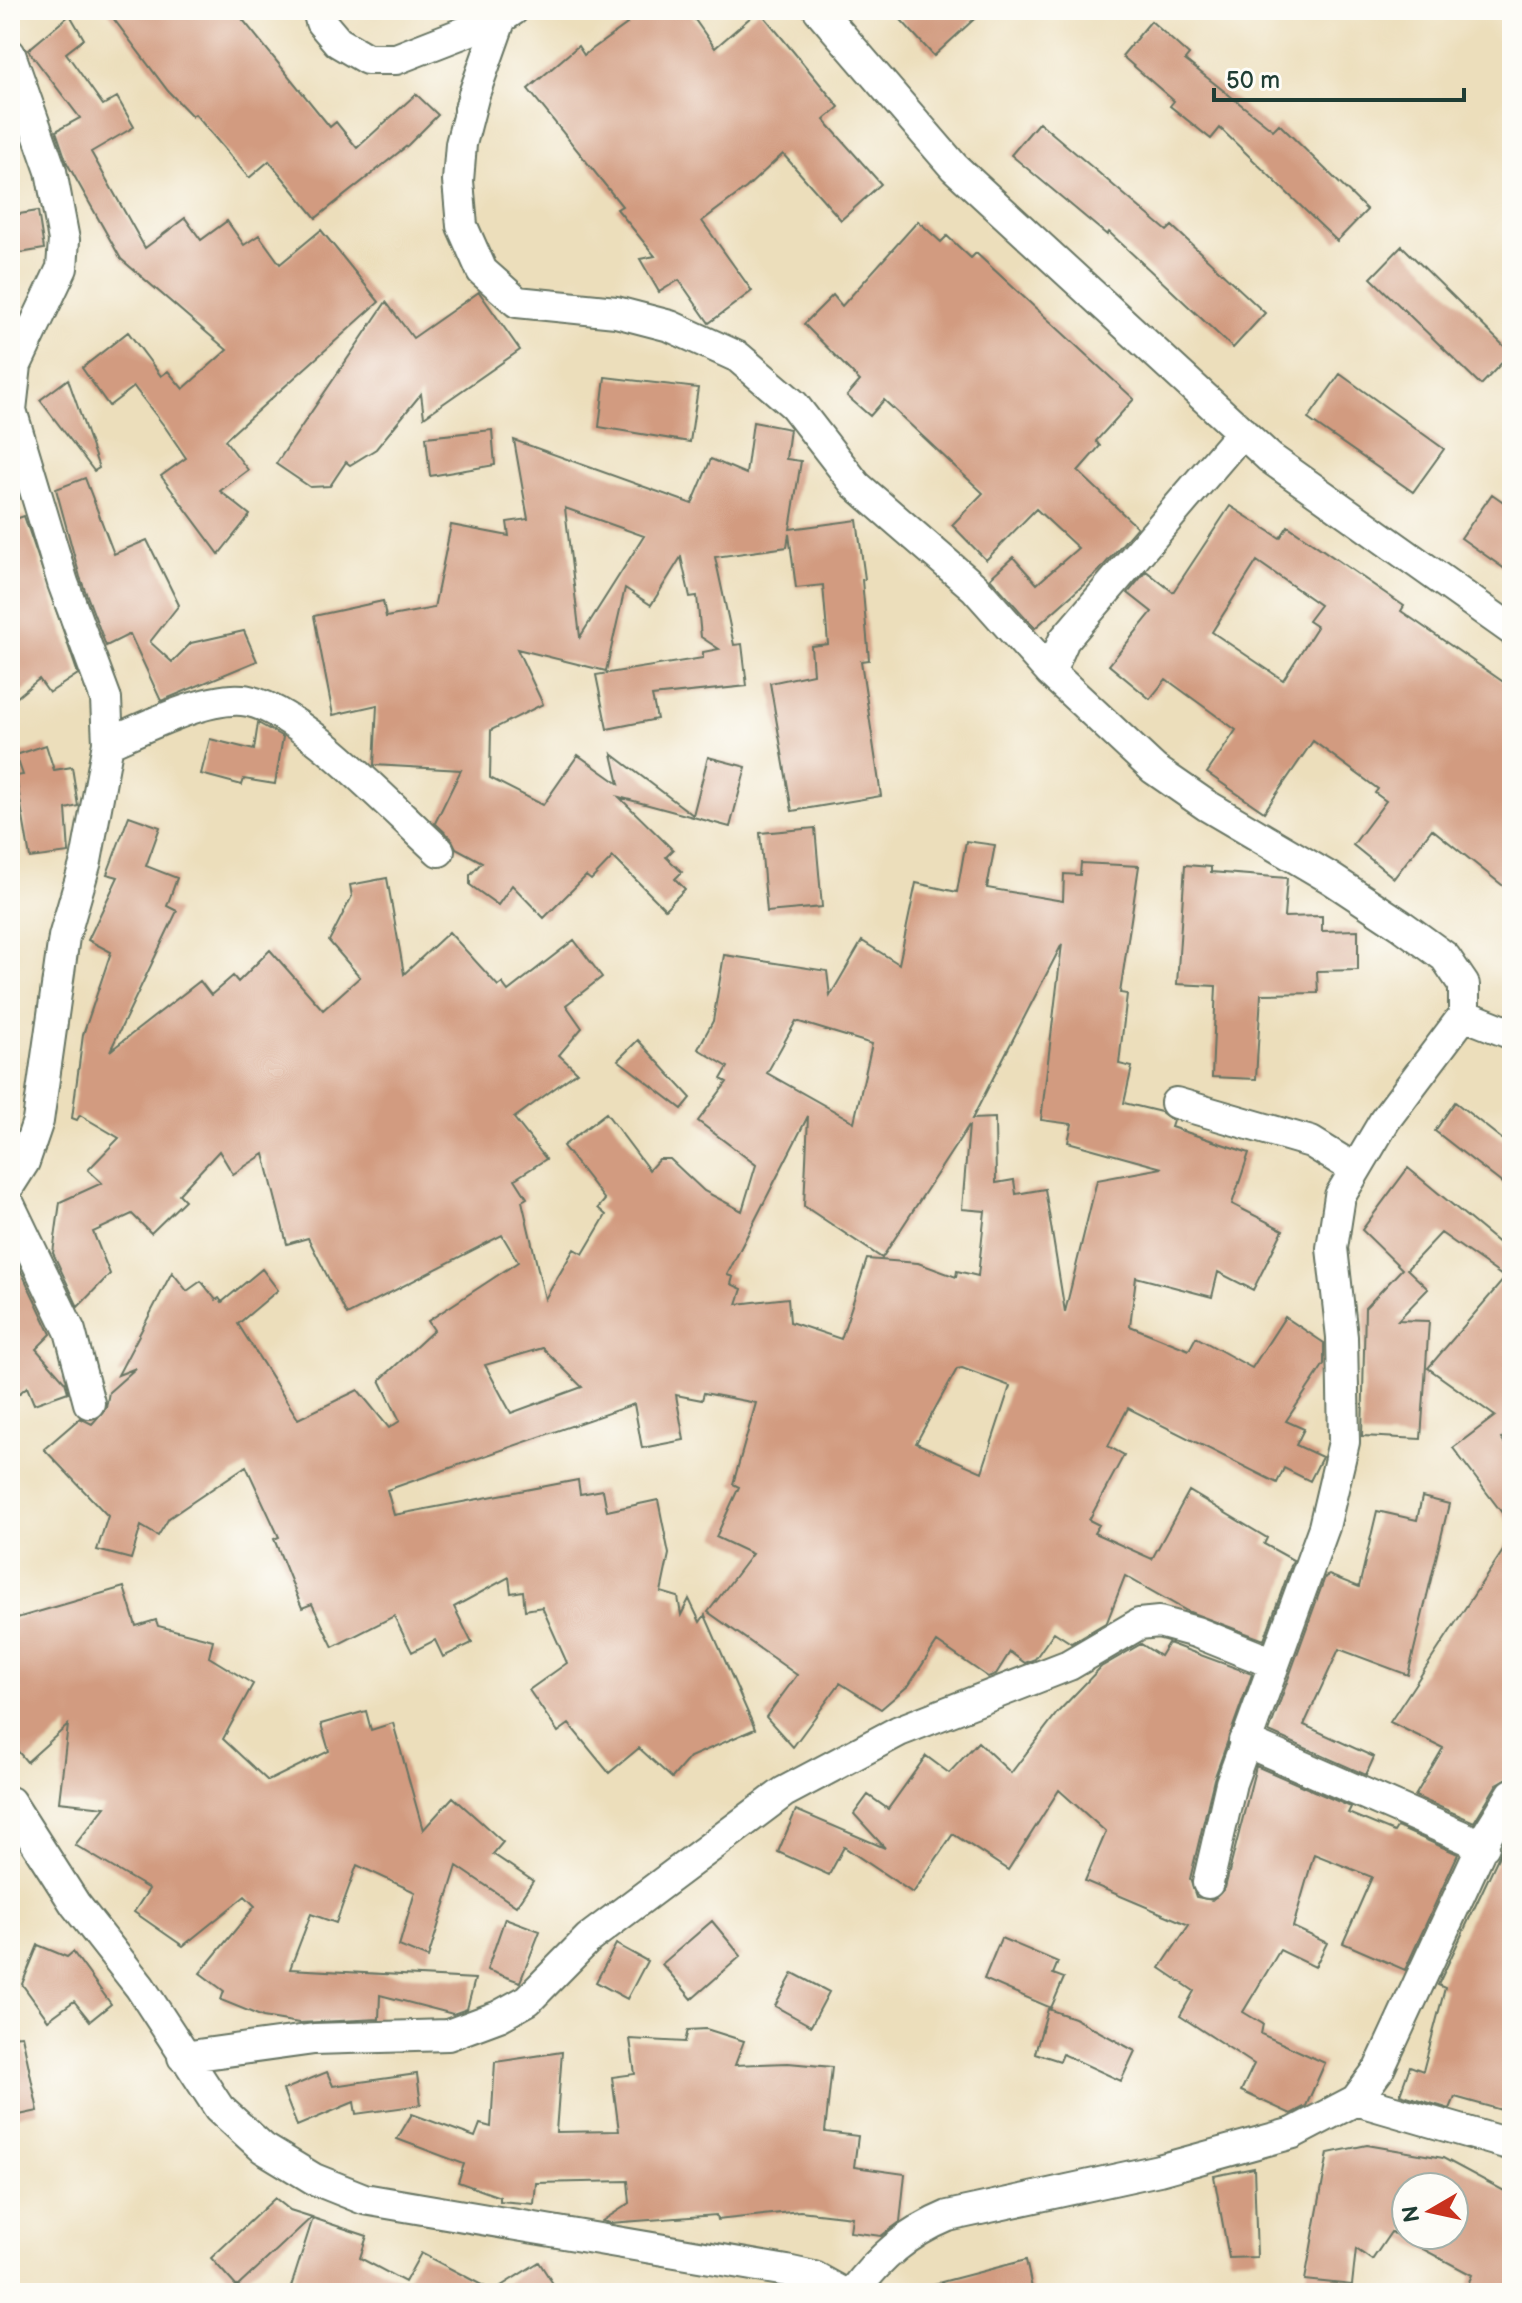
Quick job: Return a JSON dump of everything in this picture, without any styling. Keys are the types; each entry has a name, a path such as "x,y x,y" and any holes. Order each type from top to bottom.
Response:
{"street":[{"path":"318,10 321,22 338,42 367,59 396,59 507,14"},
{"path":"819,10 954,167 1270,458 1512,630"},
{"path":"507,14 474,94 461,144 458,181 462,226 482,271 517,302 616,312 670,326 738,357 794,405 856,485 975,588 1050,672 1154,769 1206,805 1330,878 1445,957 1464,985 1464,1015 1385,1120 1340,1196 1332,1248 1342,1337 1344,1442 1324,1527 1244,1741 1208,1883"},
{"path":"10,54 51,171 64,240 62,268 16,365 11,410 59,570 106,699 108,743 86,861 64,937 38,1121 24,1162 10,1184"},
{"path":"1050,672 1064,640 1242,432"},
{"path":"108,743 196,709 240,700 269,705 313,737 439,851"},
{"path":"1464,1015 1512,1034"},
{"path":"1176,1103 1311,1142 1355,1169"},
{"path":"10,1206 70,1331 89,1403"},
{"path":"183,2057 314,2039 448,2035 499,2016 528,2000 589,1938 784,1792 899,1731 1069,1665 1139,1624 1159,1622 1196,1632 1273,1663"},
{"path":"1244,1741 1484,1846"},
{"path":"853,2293 877,2261 919,2228 948,2216 1159,2170 1293,2133 1356,2100 1379,2069 1488,1833 1512,1794"},
{"path":"10,1802 75,1904 140,1987 219,2108 263,2148 314,2179 364,2199 787,2271 814,2277 843,2293"},
{"path":"1356,2100 1512,2145"}],"building":[{"path":"107,10 235,10 330,127 336,122 357,148 416,94 438,115 408,145 316,218 269,161 249,178 195,114 192,116 168,91"},
{"path":"614,10 688,10 715,48 759,10 839,107 824,120 881,184 841,220 783,154 746,188 702,221 752,291 709,323 679,280 659,292 640,259 655,256 617,209 622,206 528,89 578,46 584,55 627,24"},
{"path":"892,10 984,10 934,56"},
{"path":"70,15 84,39 66,53 103,105 117,97 134,127 91,152 145,248 185,218 201,240 227,221 244,245 259,235 280,264 321,230 379,302 225,440 248,470 220,491 250,515 219,554 161,476 186,458 165,427 134,387 109,406 82,368 128,332 161,376 168,371 183,389 227,350 121,259 67,163 56,131 80,118 28,50"},
{"path":"1151,21 1189,55 1185,60 1273,130 1279,124 1367,210 1337,241 1220,128 1211,139 1170,106 1174,101 1122,56"},
{"path":"1039,122 1167,231 1172,226 1265,313 1233,348 1109,232 1107,235 1011,155"},
{"path":"38,211 44,249 20,253 13,215"},
{"path":"918,221 941,242 947,236 971,258 976,253 1134,399 1096,441 1100,446 1078,471 1137,527 1099,571 1035,628 990,578 1013,557 1037,584 1078,548 1036,509 986,560 952,525 983,493 884,400 870,416 847,396 860,381 804,324 833,295 842,306"},
{"path":"1402,246 1511,353 1481,385 1371,278"},
{"path":"479,292 520,350 424,417 421,394 376,449 350,465 346,462 330,486 310,487 276,464 386,302 413,338"},
{"path":"1340,374 1444,449 1413,492 1308,419"},
{"path":"605,377 698,388 690,442 599,427"},
{"path":"68,379 99,468 94,471 40,400"},
{"path":"753,422 790,429 786,459 801,461 790,529 857,520 865,579 862,580 869,660 861,661 881,796 792,811 770,683 813,674 811,646 828,644 823,585 796,588 789,534 787,547 715,557 734,645 742,644 747,686 652,696 657,719 607,729 596,675 703,658 703,652 719,649 701,637 697,596 690,597 681,557 651,605 625,588 606,671 517,649 543,704 491,730 490,778 543,805 578,755 619,784 612,754 693,815 708,757 746,767 730,827 619,797 673,850 666,857 682,872 675,879 685,889 665,909 613,857 591,880 586,876 544,918 512,885 498,905 470,885 470,875 482,862 456,848 451,838 435,823 461,770 374,765 377,705 333,715 314,616 383,601 386,617 434,608 451,525 509,536 507,522 528,519 514,440 692,504 711,459 746,474","holes":["565,508 644,536 580,637"]},
{"path":"492,430 495,465 430,476 426,437"},
{"path":"85,478 114,554 147,540 179,605 150,642 172,662 191,643 244,631 257,661 161,701 130,634 106,646 80,577 56,489"},
{"path":"1492,494 1512,508 1512,574 1461,538"},
{"path":"1230,506 1280,538 1288,526 1404,606 1401,611 1512,688 1512,893 1432,829 1394,878 1353,845 1386,801 1375,793 1378,789 1313,741 1264,812 1207,773 1236,730 1166,679 1150,699 1109,665 1152,612 1128,593 1146,571 1173,592","holes":["1257,561 1320,605 1308,621 1317,627 1283,680 1212,632"]},
{"path":"24,516 78,674 49,693 39,679 10,703 10,521"},
{"path":"258,723 283,737 275,784 244,779 242,785 201,774 210,739 254,750"},
{"path":"46,745 54,770 72,767 78,806 66,809 69,853 30,858 16,776 23,775 16,755"},
{"path":"129,816 160,827 146,866 177,878 167,906 177,911 110,1051 200,981 211,995 233,976 238,982 270,950 323,1010 360,977 329,941 352,896 350,885 387,878 404,974 449,932 498,986 502,983 508,991 574,940 602,977 566,1005 582,1028 559,1055 577,1072 514,1118 546,1159 515,1179 527,1198 522,1201 545,1299 574,1249 583,1254 606,1215 598,1208 605,1200 563,1146 606,1113 649,1170 659,1159 670,1159 704,1191 742,1211 756,1165 698,1121 727,1082 721,1079 728,1067 698,1049 713,1021 724,955 827,971 830,996 862,941 899,964 916,883 957,892 966,841 995,845 987,888 1063,901 1064,874 1080,875 1081,863 1139,866 1120,993 1127,994 1119,1064 1132,1067 1124,1103 1161,1112 1173,1121 1171,1127 1249,1153 1232,1204 1283,1230 1253,1290 1218,1272 1212,1297 1136,1277 1130,1326 1189,1350 1196,1337 1252,1368 1285,1317 1324,1343 1324,1364 1286,1421 1304,1429 1296,1445 1322,1457 1310,1481 1284,1468 1277,1483 1128,1408 1108,1446 1124,1455 1089,1520 1099,1525 1094,1533 1152,1559 1189,1491 1267,1538 1264,1544 1293,1560 1264,1640 1187,1611 1125,1576 1107,1622 1071,1643 1054,1632 1035,1659 1025,1663 1010,1652 996,1674 988,1677 937,1642 909,1685 881,1709 840,1683 793,1747 766,1717 797,1675 708,1612 752,1554 716,1537 739,1487 733,1484 756,1403 704,1393 702,1400 676,1395 684,1440 642,1448 634,1404 387,1490 394,1515 578,1480 580,1494 603,1490 607,1511 658,1500 669,1554 661,1592 678,1597 681,1615 689,1599 700,1622 705,1615 755,1729 690,1757 672,1778 639,1748 609,1773 569,1724 558,1732 529,1690 567,1663 542,1607 525,1610 523,1591 511,1593 509,1577 454,1607 472,1643 443,1657 435,1640 412,1652 394,1616 333,1647 312,1604 302,1608 274,1539 279,1537 246,1466 169,1518 158,1536 141,1526 131,1559 97,1550 108,1516 44,1449 80,1418 92,1424 106,1408 109,1392 136,1368 118,1375 172,1272 187,1291 201,1281 216,1300 219,1298 222,1302 262,1269 278,1290 238,1324 298,1419 358,1390 389,1428 400,1421 380,1380 434,1330 428,1321 518,1262 502,1235 347,1315 308,1238 287,1244 264,1154 233,1174 219,1151 179,1194 185,1200 151,1233 132,1214 93,1232 110,1274 78,1307 53,1253 60,1202 102,1183 88,1170 119,1138 80,1115 77,1120 72,1118 83,1035 111,952 88,940 118,877 107,874","holes":["1062,944 1041,1120 1072,1124 1068,1142 1162,1168 1097,1180 1065,1312 1045,1189 1016,1194 1014,1180 996,1183 995,1118 972,1119","796,1021 872,1044 854,1122 767,1073","808,1116 804,1206 882,1258 969,1125 962,1209 985,1211 978,1276 957,1271 956,1277 918,1263 867,1259 841,1339 790,1322 788,1298 737,1304 742,1289 731,1284 733,1277 727,1275","543,1348 582,1387 511,1413 485,1365","962,1368 1010,1386 982,1472 916,1443 957,1369"]},
{"path":"815,828 822,907 767,912 760,833"},
{"path":"1185,865 1211,867 1211,872 1287,878 1284,917 1322,916 1322,931 1358,930 1358,970 1317,971 1318,993 1261,994 1256,1079 1212,1077 1216,986 1177,984"},
{"path":"638,1040 691,1098 682,1109 618,1060"},
{"path":"1455,1102 1512,1147 1512,1191 1435,1131"},
{"path":"1408,1168 1512,1254 1512,1429 1501,1439 1512,1454 1512,1526 1453,1448 1495,1416 1428,1368 1505,1278 1441,1233 1407,1269 1428,1289 1398,1320 1429,1321 1421,1439 1362,1436 1365,1308 1402,1269 1362,1230"},
{"path":"10,1248 51,1334 36,1349 65,1382 68,1392 34,1404 27,1387 10,1401"},
{"path":"1422,1497 1449,1504 1408,1675 1339,1649 1304,1725 1374,1757 1366,1775 1269,1732 1325,1577 1329,1575 1359,1587 1377,1511 1417,1520"},
{"path":"1512,1537 1512,1776 1497,1784 1474,1822 1415,1796 1443,1748 1390,1722"},
{"path":"124,1587 136,1626 156,1620 158,1626 213,1640 209,1657 253,1684 223,1739 268,1781 329,1751 321,1724 366,1711 371,1730 393,1723 423,1830 453,1797 503,1842 493,1854 533,1881 516,1906 457,1866 428,1958 399,1946 415,1892 357,1865 336,1923 311,1914 290,1969 475,1979 467,2009 453,2014 380,1995 379,2019 299,2023 263,2017 221,2000 224,1991 200,1973 255,1906 245,1896 183,1946 134,1912 149,1889 75,1845 105,1807 59,1802 68,1725 27,1762 10,1742 10,1620"},
{"path":"1168,1643 1252,1674 1214,1779 1190,1879 1196,1897 1212,1900 1225,1888 1256,1766 1351,1807 1348,1813 1394,1832 1397,1827 1458,1854 1405,1970 1343,1943 1372,1877 1314,1854 1293,1927 1327,1943 1315,1967 1280,1950 1243,2012 1263,2024 1261,2034 1325,2063 1306,2106 1291,2114 1241,2091 1254,2064 1180,2016 1194,1991 1160,1968 1189,1925 1085,1881 1106,1832 1059,1790 1008,1870 953,1834 913,1893 844,1847 829,1875 778,1852 796,1810 885,1848 854,1814 868,1795 888,1809 926,1756 949,1773 978,1742 1011,1773 1057,1713 1101,1667 1141,1644 1160,1656"},
{"path":"1512,1828 1512,2113 1455,2097 1450,2109 1400,2094 1410,2066 1423,2071 1445,1988 1438,1985"},
{"path":"505,1918 540,1931 520,1982 487,1970"},
{"path":"712,1921 741,1956 692,1999 662,1964"},
{"path":"1001,1938 1058,1962 1053,1974 1064,1978 1051,2008 984,1979"},
{"path":"616,1944 647,1961 627,1999 596,1982"},
{"path":"38,1945 67,1957 73,1952 111,2004 90,2021 74,2001 48,2020 22,1984"},
{"path":"793,1973 829,1992 811,2026 775,2006"},
{"path":"1048,2009 1074,2018 1135,2051 1121,2081 1063,2054 1060,2061 1035,2053"},
{"path":"706,2029 744,2041 735,2065 788,2063 832,2067 825,2132 858,2136 854,2167 905,2174 900,2222 881,2236 850,2232 852,2217 800,2211 717,2220 716,2215 610,2223 602,2221 630,2203 628,2181 536,2183 534,2204 500,2201 500,2197 458,2182 464,2164 397,2139 412,2114 475,2137 480,2124 491,2127 495,2062 562,2052 556,2132 619,2131 612,2077 635,2074 630,2039 685,2042 688,2030"},
{"path":"22,2035 38,2111 10,2117 10,2036"},
{"path":"327,2072 333,2086 417,2074 421,2105 356,2114 354,2102 297,2126 283,2090"},
{"path":"1367,2145 1443,2158 1467,2171 1390,2171 1390,2233 1372,2260 1356,2249 1352,2285 1305,2280 1328,2153"},
{"path":"1254,2168 1257,2257 1229,2258 1214,2176"},
{"path":"1470,2172 1512,2195 1512,2293 1488,2293 1468,2284 1472,2275 1427,2251 1470,2251"},
{"path":"275,2198 290,2210 312,2217 237,2287 211,2258"},
{"path":"313,2218 367,2236 360,2258 405,2282 421,2253 493,2291 539,2262 559,2293 312,2293 291,2287"},
{"path":"1026,2260 1033,2293 936,2293 934,2284"}]}
